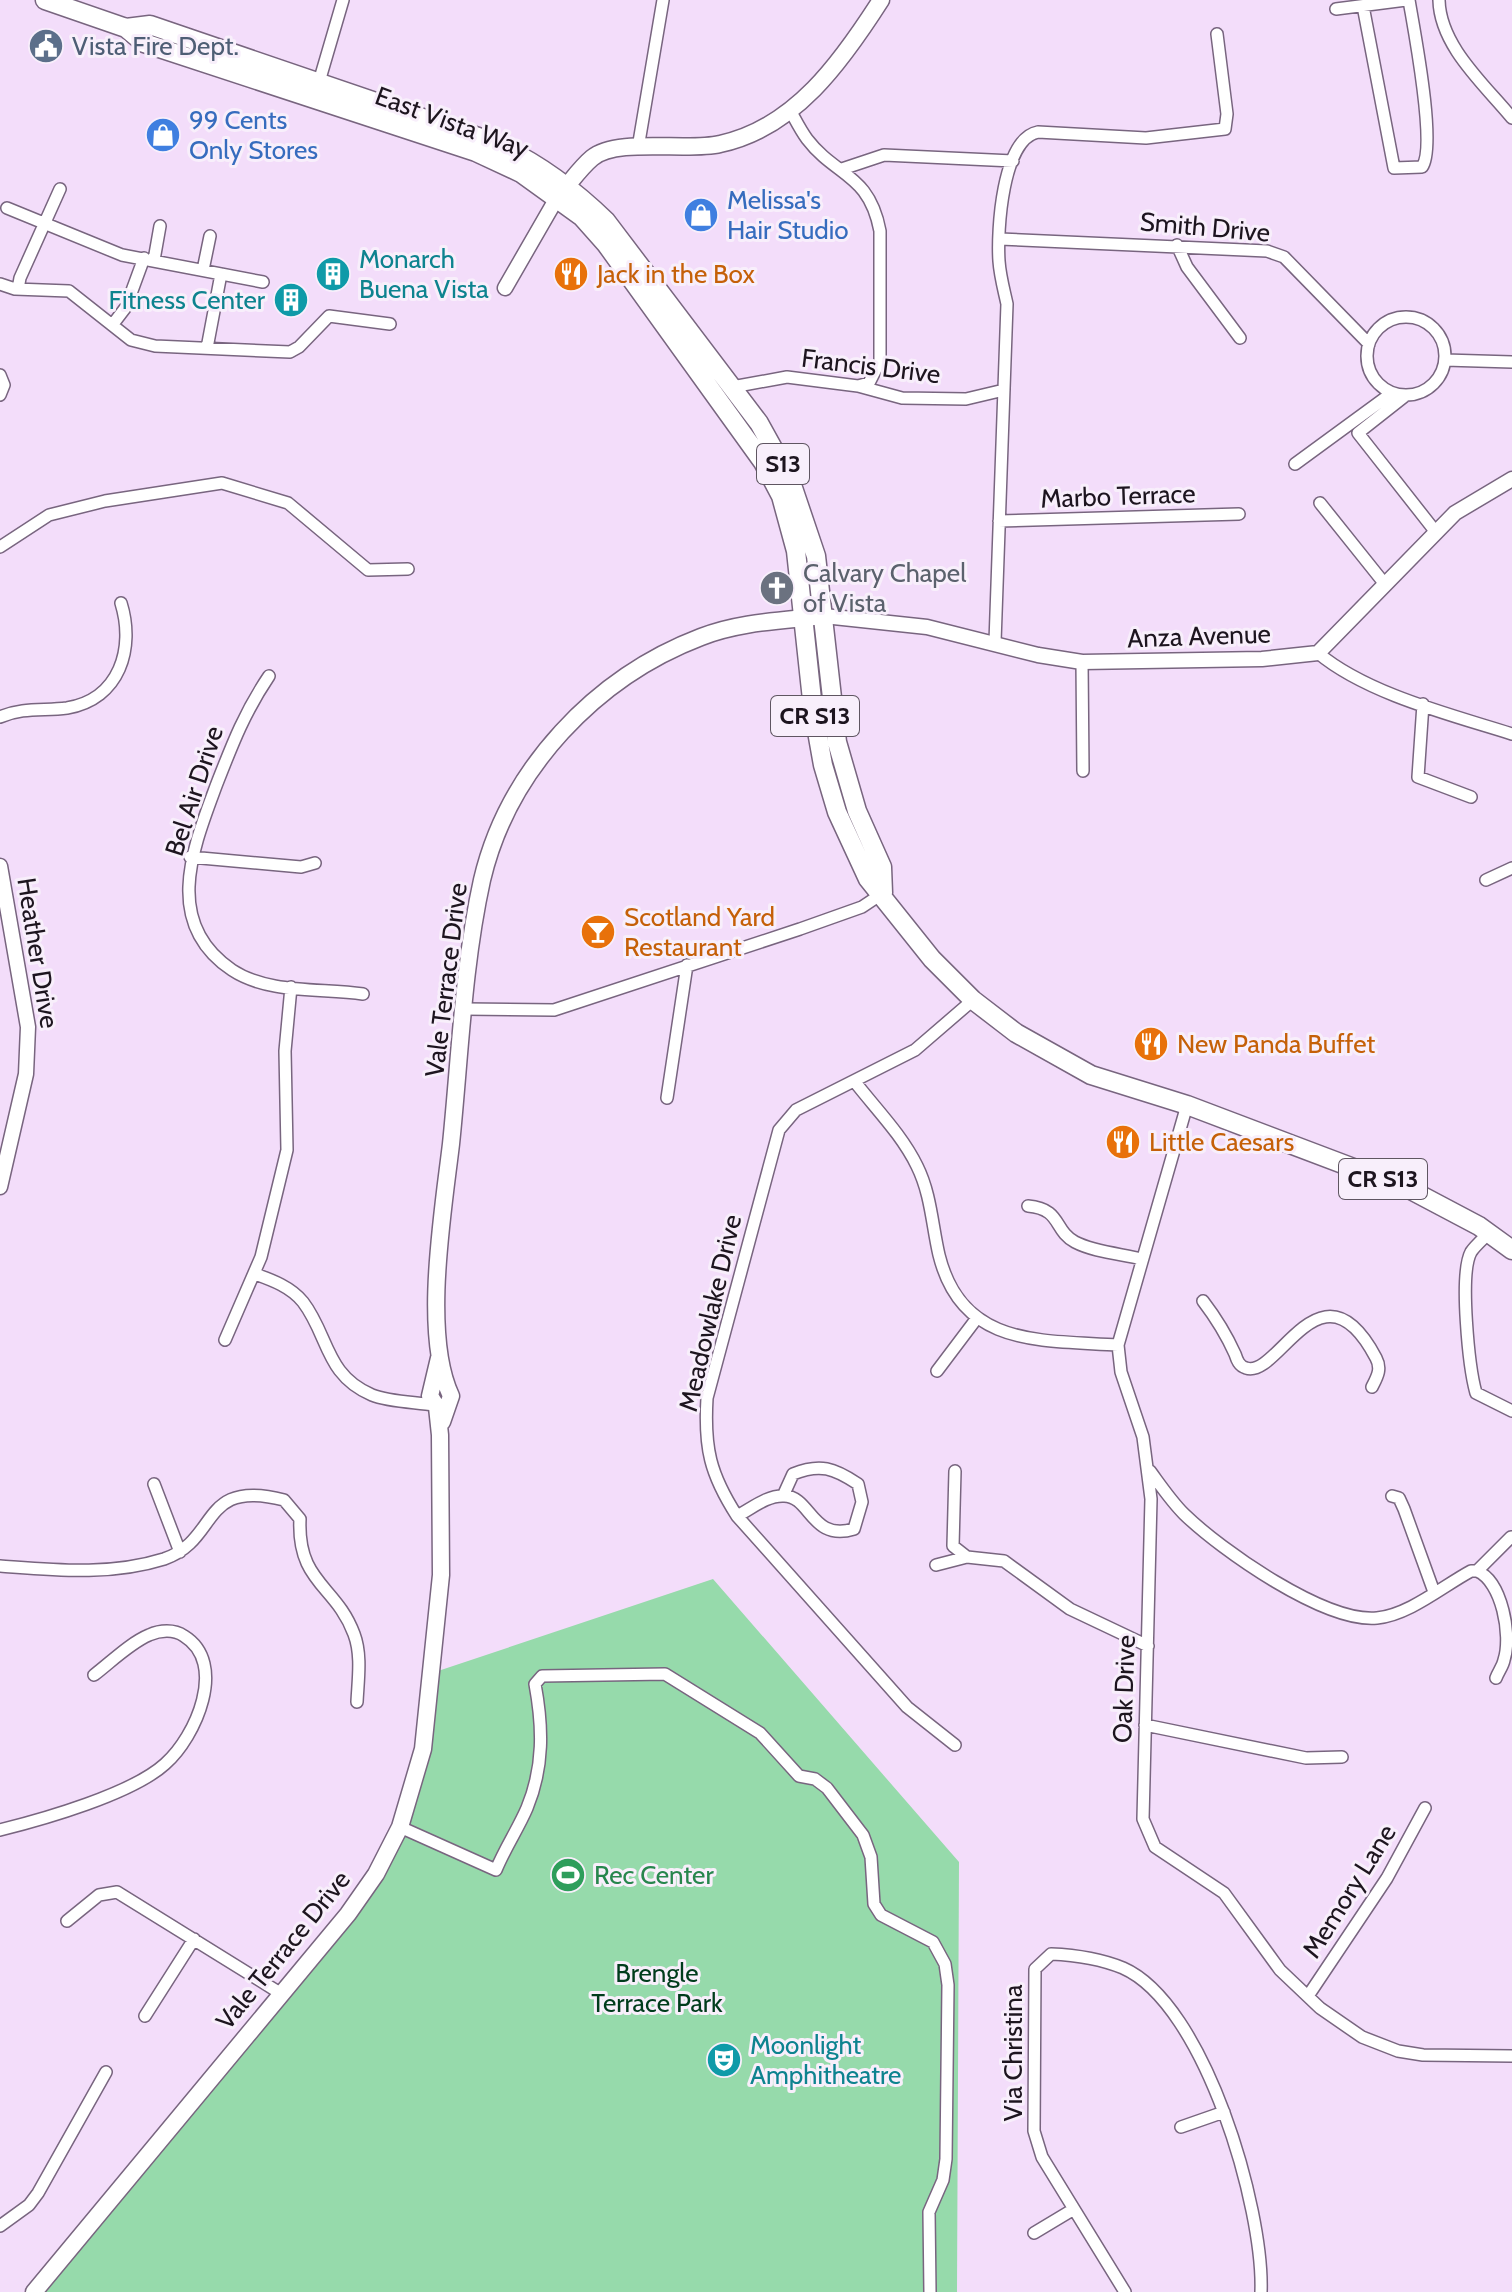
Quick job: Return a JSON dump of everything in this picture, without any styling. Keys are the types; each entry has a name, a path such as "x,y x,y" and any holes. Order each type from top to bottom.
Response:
{"main road":[{"name":"East Vista Way","path":"45,0 126,28 144,43 316,91 383,104 515,152 606,221 759,423 790,479 814,551 837,742 857,811 882,867 883,893"},
{"path":"563,191 594,156 638,148 721,144 791,112 848,52 881,0"},
{"name":"East Vista Way","path":"316,91 476,152 563,191 606,244 739,425 781,496 796,551 823,765 850,842 868,879 883,893 932,959 973,1000 1016,1033 1091,1075 1187,1105 1409,1189 1489,1233 1512,1250"},
{"path":"695,367 705,364 739,409 759,423"},
{"name":"Vale Terrace Drive","path":"34,2292 348,1914 376,1874 400,1827 423,1749 441,1575 438,1266 465,1009 475,921 492,849 514,798 557,736 621,679 663,653 703,636 754,623 824,616"}],"street":[{"path":"316,91 343,0"},
{"path":"638,148 663,0"},
{"path":"1336,9 1408,0 1420,67 1427,143 1428,155 1422,167 1394,168 1363,6"},
{"path":"1439,0 1442,26 1452,44 1512,118"},
{"path":"995,642 1007,304 999,261 1002,193 1013,161 1029,134 1146,138 1225,129 1227,114 1217,34"},
{"path":"791,112 808,141 842,169 873,202 880,231 880,361 869,383 858,386"},
{"path":"842,169 884,155 1013,161"},
{"path":"18,289 20,278 60,189"},
{"path":"505,288 563,191"},
{"path":"7,208 122,255 263,282"},
{"path":"113,324 126,307 149,259 160,226"},
{"path":"203,270 210,236"},
{"name":"Smith Drive","path":"1000,239 1267,251 1284,257 1369,344"},
{"path":"1177,245 1187,267 1240,338"},
{"path":"207,348 221,274"},
{"path":"0,284 18,289 69,291 131,340 155,346 290,352 299,347 329,316 390,324"},
{"path":"1405,396 1392,393 1373,378 1367,355 1369,344 1384,324 1395,318 1420,319 1440,335 1445,360 1436,381 1427,389 1405,396 1358,433 1435,531"},
{"path":"1445,360 1512,362"},
{"path":"0,375 4,385 0,395"},
{"name":"Francis Drive","path":"732,387 787,377 858,386 902,398 966,399 1004,390"},
{"path":"1295,464 1392,393"},
{"path":"1512,479 1477,497 1435,531 1318,653 1332,665 1423,704 1512,734"},
{"path":"0,547 49,515 105,501 222,483 288,503 368,570 408,569"},
{"path":"1320,503 1384,583"},
{"name":"Marbo Terrace","path":"999,521 1239,514"},
{"path":"0,717 27,709 82,704 100,694 122,662 126,648 128,626 121,603"},
{"name":"Anza Avenue","path":"824,616 927,627 1038,655 1082,662 1262,659 1318,653"},
{"path":"1082,662 1083,771"},
{"name":"Bel Air Drive","path":"269,676 243,714 190,857 189,901 203,941 234,971 259,982 363,994"},
{"path":"1423,704 1418,777 1471,797"},
{"path":"190,857 301,867 315,863"},
{"name":"Heather Drive","path":"0,866 28,1027 26,1074 0,1187"},
{"path":"1486,880 1512,868"},
{"path":"465,1009 554,1010 862,907 883,893"},
{"path":"667,1098 687,965"},
{"path":"225,1340 255,1274 287,1150 285,1051 291,987"},
{"name":"Meadowlake Drive","path":"955,1745 907,1707 737,1516 718,1486 705,1443 707,1398 779,1130 796,1110 915,1050 973,1000"},
{"path":"855,1082 917,1166 951,1288 977,1318 999,1332 1022,1339 1118,1345"},
{"name":"Oak Drive","path":"1187,1105 1118,1345 1121,1372 1150,1470 1143,1819 1149,1838 1155,1847 1224,1893 1280,1970 1308,1996 1362,2037 1398,2051 1512,2056"},
{"path":"1028,1206 1044,1207 1077,1243 1142,1259"},
{"path":"1489,1233 1471,1253 1465,1281 1470,1372 1476,1393 1512,1411"},
{"path":"255,1274 278,1283 303,1302 331,1361 347,1380 374,1396 437,1398"},
{"path":"1203,1301 1221,1325 1239,1364 1247,1369 1257,1369 1272,1359 1301,1327 1313,1320 1344,1321 1354,1327 1378,1362 1379,1373 1372,1387"},
{"path":"937,1371 977,1318"},
{"path":"737,1516 768,1499 783,1496 793,1498 821,1529 846,1532 854,1529 862,1502 858,1484 835,1469 821,1466 793,1474 783,1496"},
{"path":"1150,1470 1183,1513 1256,1571 1312,1600 1357,1617 1379,1618 1477,1571 1511,1537"},
{"path":"955,1471 953,1546 967,1557"},
{"path":"154,1484 180,1552"},
{"path":"0,1566 93,1572 162,1560 180,1552 220,1506 239,1494 263,1495 292,1505 300,1519 299,1537 306,1565 355,1637 357,1702"},
{"path":"1392,1496 1399,1498 1404,1509 1434,1592"},
{"path":"936,1565 967,1557 1004,1561 1070,1609 1148,1646"},
{"path":"1477,1571 1489,1578 1506,1629 1505,1659 1496,1678"},
{"path":"0,1830 130,1787 165,1765 193,1727 206,1678 205,1660 193,1642 179,1632 163,1631 147,1635 94,1675"},
{"path":"400,1827 496,1870 509,1838 526,1811 537,1780 542,1747 535,1684 542,1676 665,1674 760,1733 799,1776 815,1779 827,1788 863,1835 871,1857 871,1893 881,1915 933,1942 945,1964 948,1985 946,2159 943,2180 929,2212 930,2292"},
{"path":"1145,1725 1306,1758 1342,1757"},
{"name":"Memory Lane","path":"1308,1996 1387,1878 1425,1808"},
{"path":"67,1921 99,1895 117,1892 280,1993"},
{"path":"145,2016 194,1939"},
{"name":"Via Christina","path":"1125,2292 1042,2157 1034,2131 1035,1969 1051,1954 1074,1955 1124,1969 1148,1986 1168,2006 1183,2029 1224,2112 1249,2201 1261,2292"},
{"path":"0,2226 29,2205 38,2193 106,2072"},
{"path":"1181,2127 1224,2112"},
{"path":"1034,2233 1074,2209"}],"green space":[{"name":"Brengle Terrace Park","path":"713,1579 959,1862 957,2292 34,2292 356,1903 400,1827 432,1673"}],"place":[{"name":"Vista Fire Dept.","path":"46,46"},
{"name":"99 Cents Only Stores","path":"163,135"},
{"name":"Melissa's Hair Studio","path":"701,215"},
{"name":"Monarch Buena Vista","path":"333,274"},
{"name":"Jack in the Box","path":"571,274"},
{"name":"Fitness Center","path":"291,300"},
{"name":"Calvary Chapel of Vista","path":"777,588"},
{"name":"Scotland Yard Restaurant","path":"598,932"},
{"name":"New Panda Buffet","path":"1151,1044"},
{"name":"Little Caesars","path":"1123,1142"},
{"name":"Rec Center","path":"568,1875"},
{"name":"Moonlight Amphitheatre","path":"724,2060"}]}
